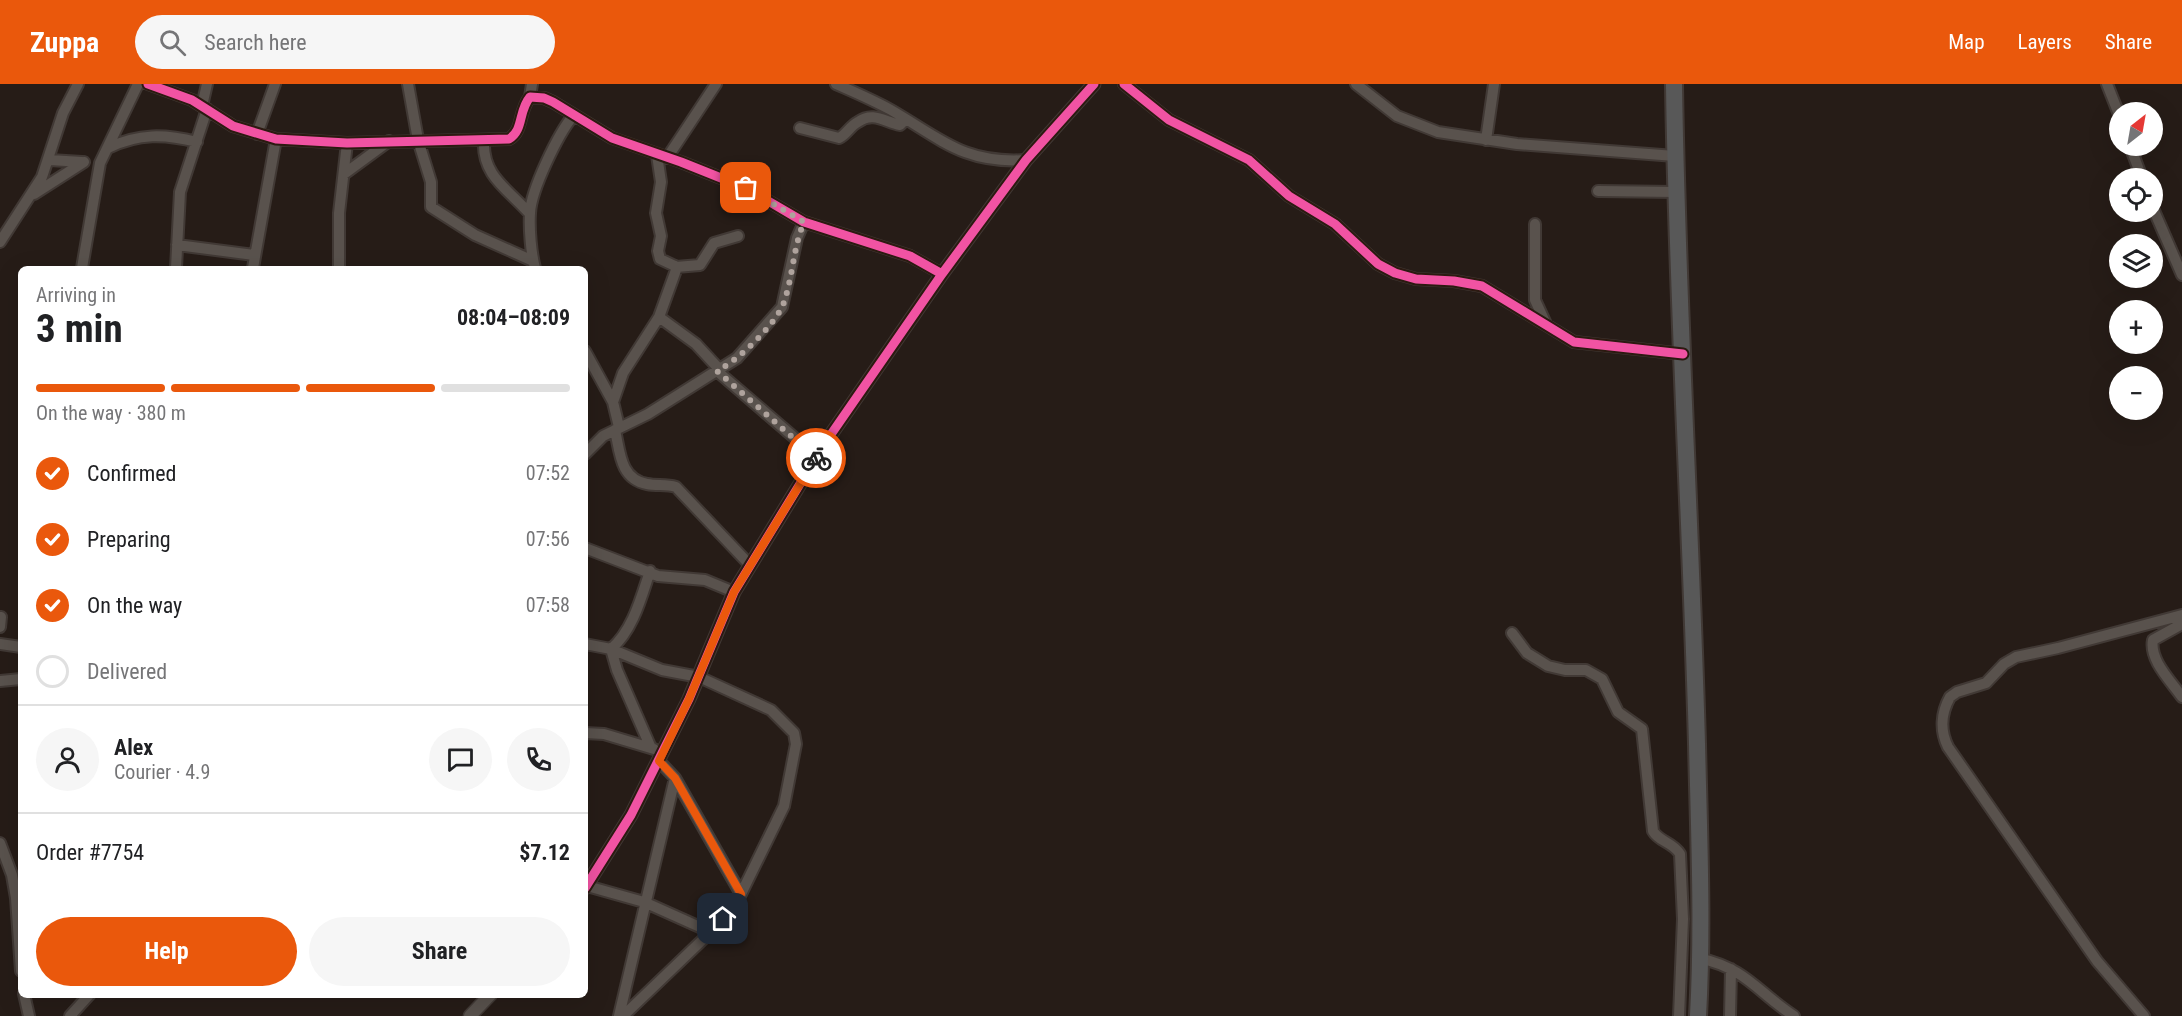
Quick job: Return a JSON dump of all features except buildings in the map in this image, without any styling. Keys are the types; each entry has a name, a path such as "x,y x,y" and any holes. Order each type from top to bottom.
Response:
{"highway":[{"path":"1674,84 1696,724 1698,1016"}],"street":[{"path":"0,243 31,196 50,160 63,113 78,84"},
{"path":"82,266 100,163 138,84"},
{"path":"148,84 204,107 233,126 257,135 276,139 347,143 418,140 483,141 512,138 520,126 522,110 530,98 532,84"},
{"path":"176,266 180,192 197,142 207,84"},
{"path":"257,135 275,84"},
{"path":"408,84 418,140 431,182 431,207 475,235 534,265"},
{"path":"716,84 662,156 656,213 661,236 658,255 660,259 676,267 700,265 714,243 738,236"},
{"path":"836,84 964,154 990,159 1026,160"},
{"path":"588,884 631,815 657,754 699,677 734,592 749,564 817,457 942,274 1026,160 1094,84"},
{"path":"1124,84 1169,120 1250,160 1289,196 1338,226 1378,264 1407,278 1482,286 1574,342 1683,354"},
{"path":"1356,84 1397,116 1438,132 1486,140 1675,156"},
{"path":"1486,140 1494,84"},
{"path":"2108,84 2115,102"},
{"path":"530,98 544,98 612,138 746,188 804,222 910,256 942,274"},
{"path":"534,265 530,214 556,141 573,116"},
{"path":"800,128 839,138 857,122 866,118 879,117 900,125 905,120"},
{"path":"108,147 129,138 149,135 197,142"},
{"path":"253,266 276,139"},
{"path":"344,174 388,141"},
{"path":"483,141 483,156 489,172 530,214"},
{"path":"339,266 339,213 347,143"},
{"path":"50,160 100,163"},
{"path":"31,196 84,162"},
{"path":"1598,191 1676,192"},
{"path":"588,451 603,436 648,414 737,358 780,312 787,291 797,238 804,222"},
{"path":"2159,222 2182,274"},
{"path":"1535,224 1535,300 1548,327"},
{"path":"177,245 254,255"},
{"path":"614,402 623,373 659,317 676,267"},
{"path":"659,317 696,344 719,371 817,457"},
{"path":"588,356 614,402 622,463 630,477 645,484 668,484 684,493 701,517 749,564"},
{"path":"588,549 669,578 705,580 734,592"},
{"path":"611,649 622,640 632,622 650,571"},
{"path":"2144,1016 2097,962 1948,747 1942,735 1942,723 1950,697 1986,683 2004,664 2016,657 2182,615"},
{"path":"0,627 1,617"},
{"path":"2182,624 2161,633 2153,640 2152,646 2154,656 2182,697"},
{"path":"1512,633 1527,653 1548,666 1565,670 1586,670 1602,679 1617,712 1642,728 1642,749 1649,775 1649,807 1653,831 1658,838 1675,847 1680,854 1683,920 1678,1016"},
{"path":"0,644 18,647"},
{"path":"588,645 611,649 662,670 699,677 771,710 794,732 796,744 784,806 741,894 711,932 624,1016"},
{"path":"611,649 617,670 657,754 675,778 741,894"},
{"path":"0,681 18,679"},
{"path":"588,733 604,734 657,754"},
{"path":"619,1016 675,778"},
{"path":"0,843 12,875 18,927"},
{"path":"588,888 644,902 711,932"},
{"path":"1699,958 1742,974 1794,1016"},
{"path":"1730,1016 1731,969"},
{"path":"25,998 29,1016"},
{"path":"70,1016 86,998"},
{"path":"470,1016 487,998"}],"cycle path":[{"path":"148,84 192,100 233,126 276,139 347,143 509,139 517,131 526,102 530,97 544,98 612,138 746,188 804,222 910,256 942,274"},
{"path":"588,883 631,815 689,699 734,592 825,443 942,274 1026,160 1094,84"},
{"path":"1124,84 1169,120 1249,160 1289,196 1335,224 1378,264 1395,273 1416,279 1454,281 1482,286 1574,342 1683,354"}],"way so far":[{"path":"746,188 804,222 797,238 787,291 780,312 737,358 717,371 816,458"}],"route":[{"path":"723,919 741,894 675,778 668,767 659,761 689,699 734,592 749,564 816,458"}]}
